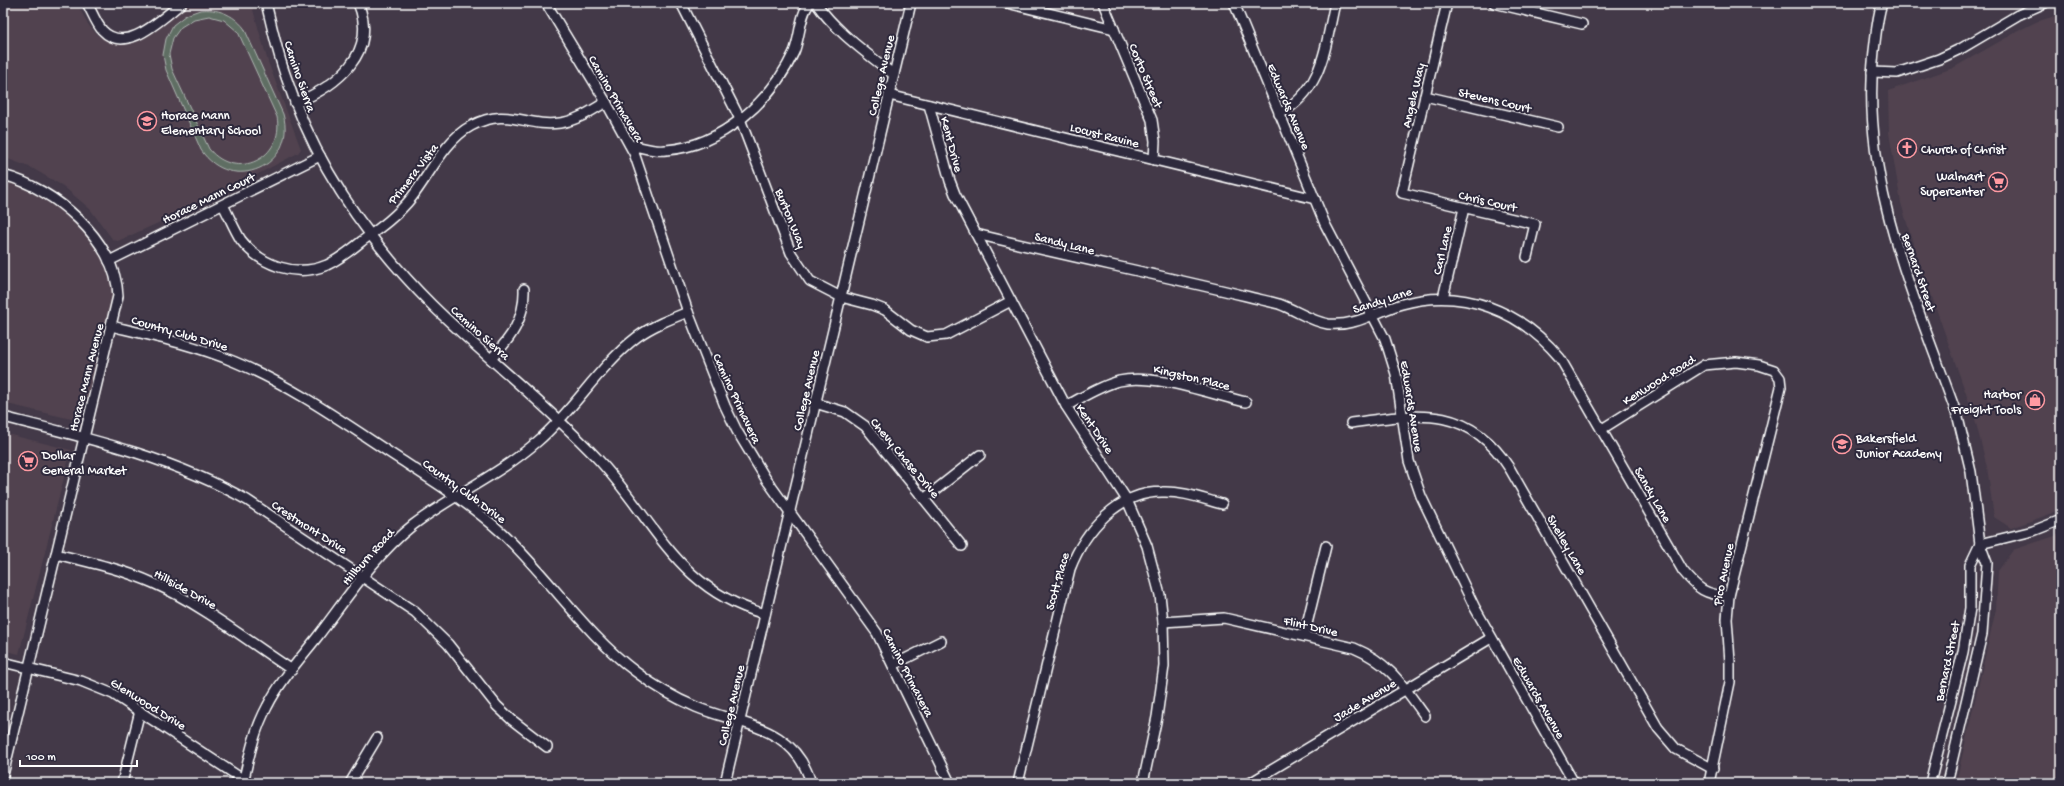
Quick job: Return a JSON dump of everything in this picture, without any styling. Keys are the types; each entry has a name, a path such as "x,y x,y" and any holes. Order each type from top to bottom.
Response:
{"street":[{"path":"87,3 99,26 104,32 117,38 131,38 138,36 182,3"},
{"name":"Camino Sierra","path":"266,3 279,53 295,102 320,156 349,206 370,235 417,289 491,359 559,420 604,465 644,514 668,550 693,576 722,597 738,605 765,614"},
{"path":"295,102 325,90 343,74 352,63 358,52 363,32 363,21 358,3"},
{"name":"Camino Primavera","path":"546,3 606,102 630,145 644,178 688,312 725,406 737,431 754,461 877,633 950,783"},
{"name":"Burton Way","path":"681,3 740,119 791,253 810,281 841,297 885,310 911,330 927,336 937,337 951,332 1011,301"},
{"path":"630,145 657,150 676,149 711,137 740,119 769,92 789,62 800,34 805,11 810,3"},
{"path":"816,3 829,20 843,33 894,75"},
{"name":"College Avenue","path":"725,783 911,3"},
{"path":"1007,3 1114,29"},
{"name":"Corto Street","path":"1103,3 1152,120 1156,141 1154,160"},
{"name":"Edwards Avenue","path":"1234,3 1325,224 1374,316 1392,356 1403,416 1409,461 1421,496 1474,608 1574,783"},
{"path":"1279,114 1299,101 1314,82 1319,70 1335,3"},
{"name":"Angela Way","path":"1402,193 1447,3"},
{"path":"1494,3 1582,24"},
{"name":"Bernard Street","path":"1882,3 1872,72 1874,134 1883,198 1899,253 1958,418 1966,449 1976,504 1980,544 1987,563 1982,634 1947,783"},
{"path":"1872,72 1897,73 1939,59 1967,45 2018,15 2045,3"},
{"name":"Locust Ravine","path":"889,95 1315,199"},
{"name":"Stevens Court","path":"1425,96 1558,127"},
{"name":"Primera Vista","path":"223,205 240,238 257,256 279,268 304,270 326,266 337,260 402,209 451,142 470,127 482,121 505,117 542,123 560,123 581,117 606,102"},
{"name":"Kent Drive","path":"929,105 950,182 1066,406 1127,500 1147,546 1155,573 1163,622 1164,659 1162,689 1143,783"},
{"name":"Horace Mann Court","path":"109,261 320,156"},
{"name":"Horace Mann Avenue","path":"3,175 40,190 69,211 94,237 109,261 117,286 116,305 3,775"},
{"name":"Chris Court","path":"1402,193 1535,224 1527,257"},
{"name":"Carl Lane","path":"1443,298 1464,208"},
{"name":"Sandy Lane","path":"976,234 1100,264 1142,271 1280,304 1305,317 1328,324 1353,323 1402,304 1443,298 1471,301 1493,308 1521,321 1535,332 1560,358 1683,571 1700,588 1711,595 1729,596"},
{"path":"491,359 508,341 519,323 523,311 524,289"},
{"name":"Hillburn Road","path":"245,782 259,722 276,691 381,555 433,510 507,467 540,439 624,348 650,328 688,312"},
{"name":"Country Club Drive","path":"111,326 200,349 260,373 324,409 456,496 479,513 521,551 599,639 636,672 673,696 695,706 767,730 789,746 805,767 811,783"},
{"name":"Kenwood Road","path":"1602,429 1704,365 1736,362 1768,367 1777,374"},
{"name":"Pico Avenue","path":"1709,783 1730,682 1727,619 1729,596 1781,387 1780,378 1777,374"},
{"name":"Kingston Place","path":"1066,406 1106,386 1133,379 1158,381 1246,402"},
{"name":"Chevy Chase Drive","path":"815,403 844,412 865,426 962,546"},
{"name":"Shelley Lane","path":"1351,423 1403,416 1432,416 1447,419 1472,430 1494,447 1510,469 1658,728 1676,749 1713,769"},
{"name":"Crestmont Drive","path":"3,417 84,437 168,463 222,486 364,576 404,604 434,629 497,706 547,747"},
{"path":"924,499 980,455"},
{"name":"Scott Place","path":"1018,783 1068,576 1075,555 1082,543 1101,519 1127,500 1139,495 1163,492 1222,504"},
{"path":"1980,544 2032,531 2061,520"},
{"name":"Bernard Street","path":"1930,783 1963,652 1970,608 1970,565 1980,544"},
{"path":"1304,636 1326,546"},
{"name":"Hillside Drive","path":"56,554 110,567 153,583 194,605 292,670"},
{"name":"Flint Drive","path":"1163,622 1224,618 1354,648 1367,654 1389,668 1425,716"},
{"name":"Jade Avenue","path":"1250,783 1405,688 1491,638"},
{"path":"892,665 941,641"},
{"name":"Glenwood Drive","path":"3,662 96,686 113,694 245,782"},
{"path":"122,783 140,711"},
{"path":"350,783 377,738"}],"shaded area":[{"name":"Horace Mann Elementary School","path":"3,3 77,3 87,23 97,35 111,42 129,43 141,38 188,3 251,3 268,62 301,149 298,153 207,201 118,241 113,240 90,209 63,186 32,168 3,157"},
{"path":"2061,14 2061,510 2011,528 1994,517 1987,467 1975,419 1912,240 1901,203 1889,133 1888,91 1953,68 2036,22"},
{"path":"3,178 10,179 60,206 95,242 108,264 116,292 99,360 80,421 3,403"},
{"path":"3,433 71,450 19,654 3,650"},
{"path":"2061,534 2061,783 1956,783 1996,609 1998,571 2013,550"}],"green space":[{"path":"200,10 218,11 235,19 244,28 283,114 285,132 281,148 272,160 259,168 244,172 229,171 214,164 201,150 166,70 163,55 166,39 173,25 186,15","holes":["209,16 224,20 238,32 277,117 277,132 274,144 266,154 256,161 244,164 232,164 220,159 209,149 172,69 169,54 173,38 181,27 194,19"]}],"place":[{"name":"Horace Mann Elementary School","path":"147,121"},
{"name":"Church of Christ","path":"1907,148"},
{"name":"Walmart Supercenter","path":"1998,182"},
{"name":"Harbor Freight Tools","path":"2035,400"},
{"name":"Bakersfield Junior Academy","path":"1842,444"},
{"name":"Dollar General Market","path":"28,461"}]}
